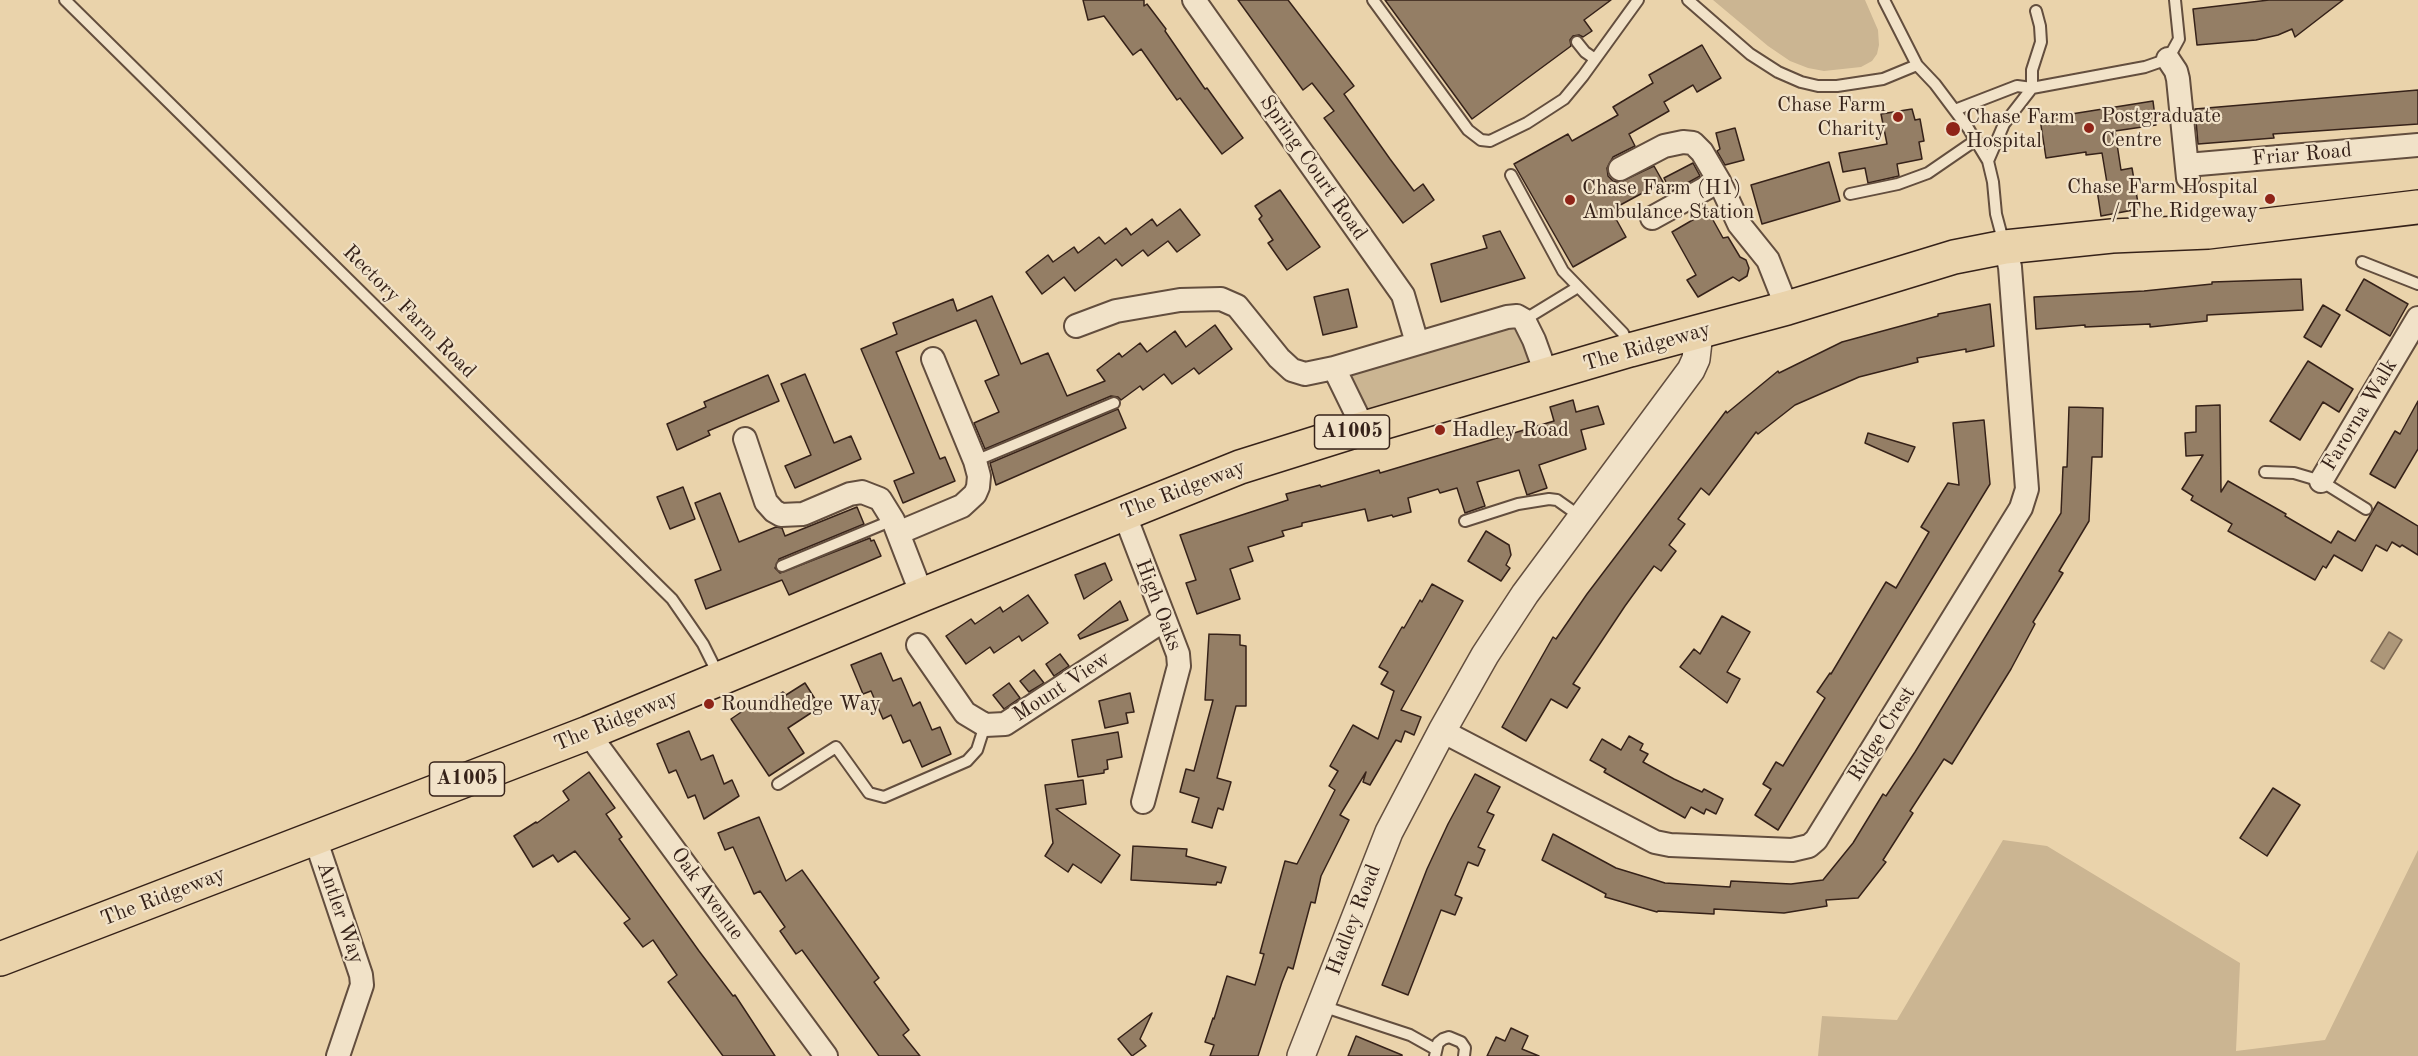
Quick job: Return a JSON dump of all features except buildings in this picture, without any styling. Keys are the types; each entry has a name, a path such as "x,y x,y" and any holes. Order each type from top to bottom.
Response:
{"main road":[{"name":"The Ridgeway","path":"0,959 588,733 717,671 922,595 1240,467 1361,429 1630,350 1787,308 1954,257 2005,247 2112,236 2208,232 2418,207"}],"street":[{"name":"Spring Court Road","path":"1194,0 1403,295 1417,343"},
{"name":"Friar Road","path":"2168,59 2178,79 2187,171 2418,146"},
{"path":"1620,169 1665,146 1683,142 1693,143 1702,152 1719,181 1739,224 1768,260 1787,308"},
{"path":"1652,218 1719,181"},
{"name":"Ridge Crest","path":"1442,730 1655,842 1670,845 1792,850 1809,846 1816,840 2021,508 2027,489 2010,267 2005,247"},
{"path":"1076,326 1116,312 1180,300 1221,299 1237,306 1279,358 1292,370 1305,374 1334,368 1517,316 1524,320 1534,340 1547,376"},
{"name":"Farorna Walk","path":"2321,481 2418,318"},
{"name":"Hadley Road","path":"1301,1056 1389,832 1442,730 1485,655 1525,594 1691,370 1696,358 1699,333"},
{"path":"895,527 962,506 978,487 979,476 975,461 933,359"},
{"path":"1334,368 1358,415 1361,429"},
{"path":"745,439 766,502 774,511 790,516 803,514 850,494 862,492 880,499 895,527 922,595"},
{"name":"High Oaks","path":"1124,513 1178,654 1179,675 1143,802"},
{"name":"Mount View","path":"918,645 965,713 985,725 1005,724 1164,620"},
{"name":"Oak Avenue","path":"588,733 826,1056"},
{"name":"Antler Way","path":"315,838 361,975 362,985 338,1056"}],"lane":[{"name":"Rectory Farm Road","path":"64,0 672,599 717,671"},
{"path":"1373,0 1468,130 1481,140 1490,141 1564,99 1638,0"},
{"path":"1688,0 1750,54 1778,72 1801,82 1818,86 1837,86 1883,79 1917,65"},
{"path":"1884,0 1917,65 1954,110 1988,161 1993,182 1996,214 2005,247"},
{"path":"1954,110 2017,86 2032,88 2145,68 2168,59 2179,39 2175,0"},
{"path":"1988,161 2004,124 2032,88 2032,70 2041,42 2036,11"},
{"path":"1577,42 1595,60"},
{"path":"1850,194 1898,184 1928,173 1976,140"},
{"path":"1511,176 1563,271 1604,310 1623,333 1630,350"},
{"path":"2362,262 2418,284"},
{"path":"1524,320 1578,287"},
{"path":"975,461 1114,403"},
{"name":"Farorna Walk","path":"2265,472 2294,473 2321,481 2366,509"},
{"path":"1465,521 1518,504 1549,499 1557,500 1581,517"},
{"path":"782,566 895,527"},
{"path":"778,784 836,747 869,793 884,796 967,761 977,750 985,725"},
{"path":"1322,1006 1410,1035 1435,1053 1443,1039 1456,1038 1465,1048 1464,1056"}],"shaded area":[{"path":"1713,0 1865,0 1878,30 1877,54 1872,61 1861,67 1824,71 1808,68 1790,61 1768,46"},
{"path":"1516,323 1535,359 1365,409 1349,380 1350,373"},
{"path":"2389,632 2402,640 2384,669 2371,661"},
{"path":"2003,840 2047,846 2240,963 2236,1051 2325,1040 2418,850 2418,1056 1818,1056 1822,1016 1897,1020"}],"place":[{"name":"Chase Farm Charity","path":"1898,117"},
{"name":"Postgraduate Centre","path":"2089,128"},
{"name":"Chase Farm Hospital","path":"1953,129"},
{"name":"Chase Farm Hospital / The Ridgeway","path":"2270,199"},
{"name":"Chase Farm (H1) Ambulance Station","path":"1570,200"},
{"name":"Hadley Road","path":"1440,430"},
{"name":"Roundhedge Way","path":"709,704"}]}
